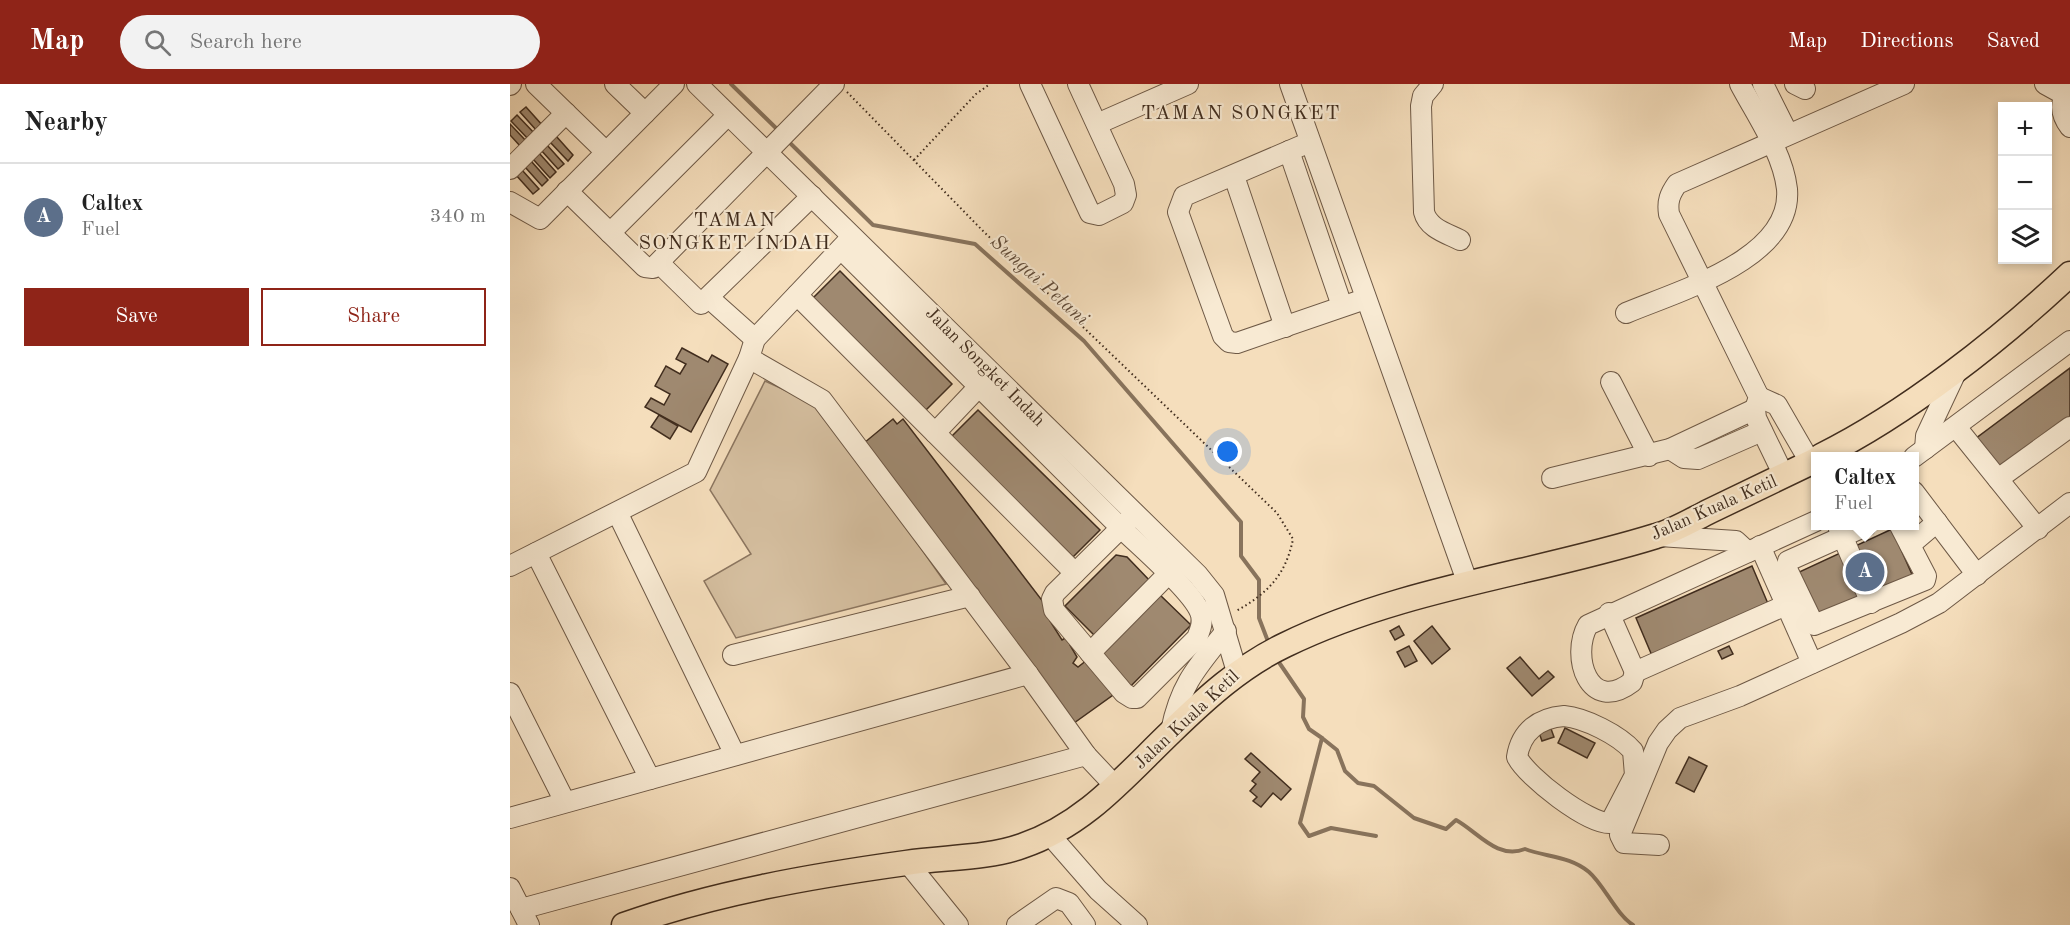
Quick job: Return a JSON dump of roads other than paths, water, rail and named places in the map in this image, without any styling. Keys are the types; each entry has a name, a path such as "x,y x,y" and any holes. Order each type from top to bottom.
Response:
{"main road":[{"name":"Jalan Kuala Ketil","path":"1830,452 1854,440 1958,367 2037,305 2070,274"},
{"name":"Jalan Kuala Ketil","path":"624,925 649,916 784,883 907,862 1007,851 1050,835 1089,812 1171,731 1246,666 1286,644 1359,615 1468,584 1659,536 1811,462"}],"street":[{"path":"536,84 606,152"},
{"path":"615,84 645,113"},
{"path":"510,202 540,219 674,84"},
{"path":"697,84 728,115 777,142 812,196 847,243 1128,521 1198,575 1214,595 1226,631 1246,666"},
{"path":"1030,84 1090,213 1099,215 1123,203 1126,195 1124,184 1078,84"},
{"path":"1097,124 1188,84"},
{"path":"1290,84 1468,584"},
{"path":"1433,84 1423,96 1421,106 1424,212 1426,220 1431,225 1460,240"},
{"path":"1740,84 1780,138"},
{"path":"1626,313 1746,260 1774,235 1785,216 1787,187 1780,138 1763,84"},
{"path":"1784,476 1762,431 1757,403 1702,280 1669,214 1667,205 1670,194 1677,184 1904,84"},
{"path":"2045,84 2067,92 2062,112 2070,127"},
{"path":"652,265 777,142 841,88"},
{"path":"510,169 566,113"},
{"path":"610,233 728,115"},
{"path":"1310,142 1184,196 1178,212 1223,336 1229,342 1238,343 1365,299"},
{"path":"1290,151 1342,306"},
{"path":"1234,176 1285,327"},
{"path":"567,191 610,233 701,304 812,196"},
{"path":"510,566 618,514 696,472 749,358 755,339 847,243"},
{"path":"797,295 1075,573"},
{"path":"709,298 755,339"},
{"path":"1920,453 2070,340"},
{"path":"749,358 822,400 1028,674 1086,756 1116,787"},
{"path":"1920,453 1958,367"},
{"path":"935,433 985,380"},
{"path":"1611,382 1649,456"},
{"path":"1552,478 1670,449 1757,403 1778,405 1811,452"},
{"path":"1956,427 2038,529"},
{"path":"1998,479 2070,427"},
{"path":"1670,449 1684,458 1698,459 1762,431"},
{"path":"1919,499 1977,575"},
{"path":"1659,845 1624,843 1620,839 1639,777 1635,758 1627,745 1573,717 1556,717 1533,726 1518,751 1519,761 1562,801 1582,814 1606,824 1614,820 1639,777 1658,743 1667,730 1680,718 1740,696 1939,603 2070,503"},
{"path":"618,514 735,755"},
{"path":"1128,521 1168,574 1197,606 1202,626 1197,638 1137,698 1124,693 1054,610 1052,604 1055,593 1128,521"},
{"path":"1910,545 1937,522"},
{"path":"1609,614 1635,672 1632,682 1614,691 1598,691 1590,684 1581,656 1581,638 1588,625 1609,614 1811,523"},
{"path":"1902,530 1926,576 1925,580 1939,603"},
{"path":"1871,603 1840,531 1788,561 1787,568 1814,625 1871,603 1925,580"},
{"path":"1659,536 1736,542 1754,549 1786,605 1812,663"},
{"path":"537,553 650,779"},
{"path":"1090,653 1168,574"},
{"path":"733,655 970,596"},
{"path":"1635,672 1786,605"},
{"path":"1171,731 1176,704 1185,684 1226,631"},
{"path":"510,818 1028,674"},
{"path":"510,693 565,802"},
{"path":"510,888 525,917 1086,756"},
{"path":"1050,835 1098,890 1137,925"},
{"path":"907,862 958,925"},
{"path":"1017,925 1056,898 1069,903 1085,925"}],"waterway":[{"name":"Sungai Petani","path":"731,84 780,132"},
{"name":"Sungai Petani","path":"787,140 873,225 975,244 1084,341 1241,522 1241,556 1259,580 1259,618 1269,644"},
{"path":"1276,658 1304,699 1303,717 1309,729 1322,738 1300,823 1309,836 1331,828 1376,836"},
{"path":"1322,738 1337,750 1345,771 1358,783 1374,786 1414,818 1446,829 1456,820 1497,848 1506,851 1525,849 1566,860 1582,867 1595,878 1621,914 1633,925"}],"place":[{"name":"Caltex","path":"1865,572"}],"district":[{"name":"TAMAN SONGKET","path":"1241,114"},
{"name":"TAMAN SONGKET INDAH","path":"735,232"}]}
